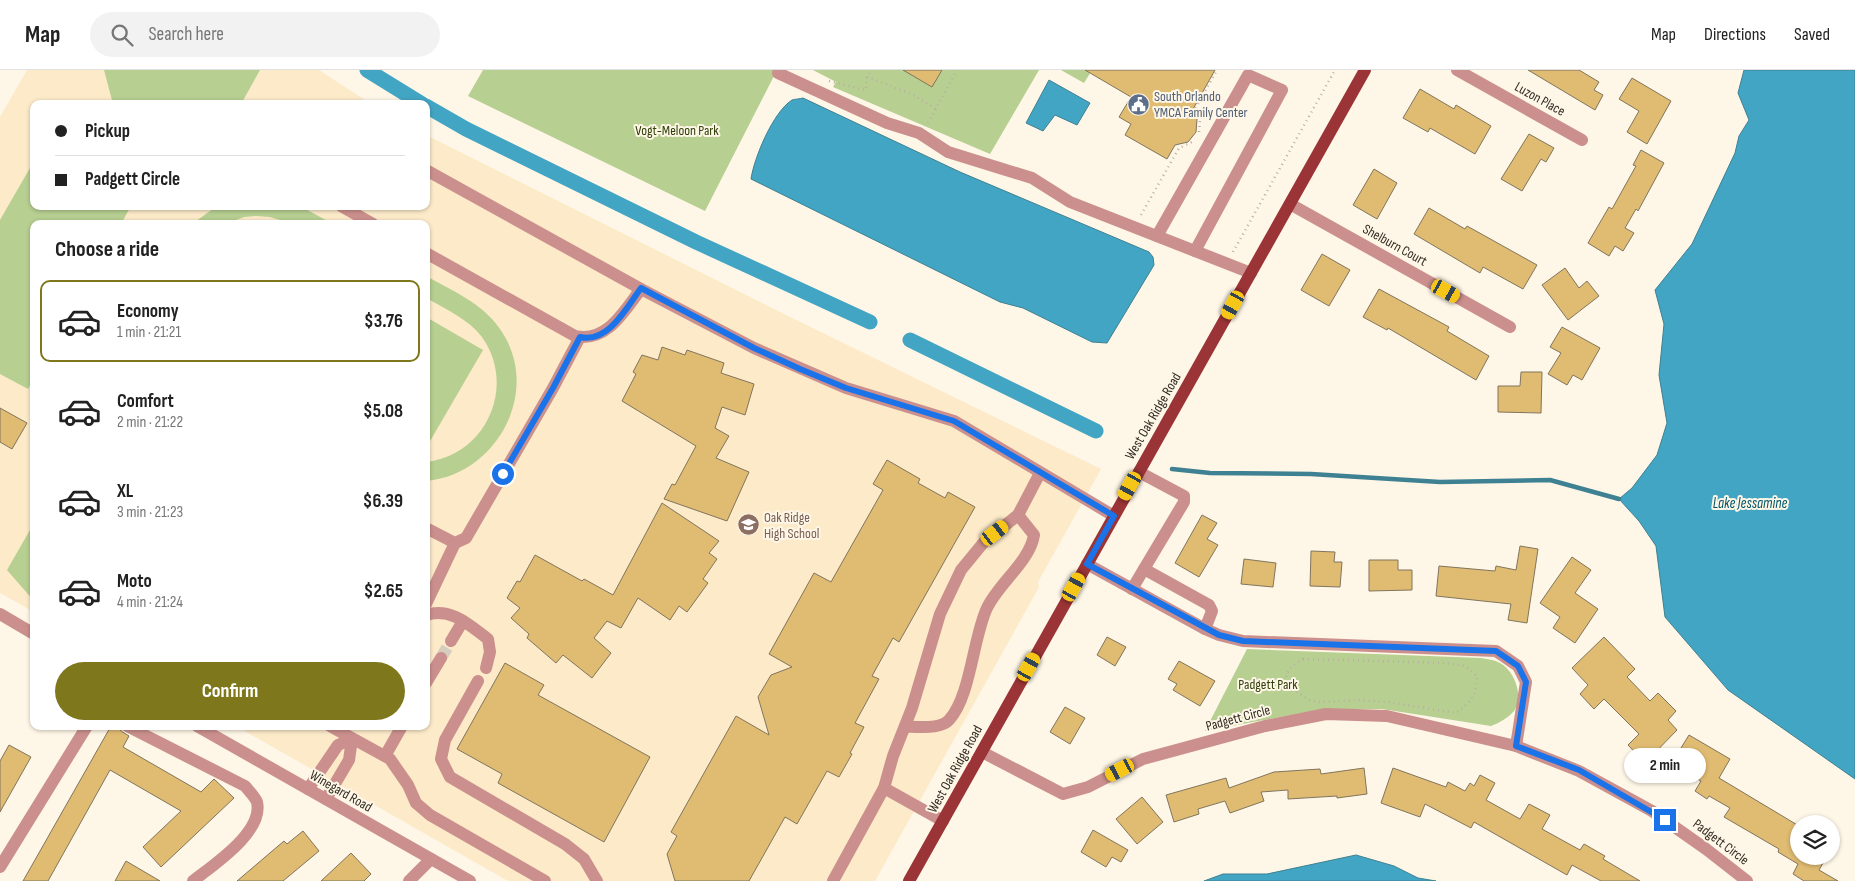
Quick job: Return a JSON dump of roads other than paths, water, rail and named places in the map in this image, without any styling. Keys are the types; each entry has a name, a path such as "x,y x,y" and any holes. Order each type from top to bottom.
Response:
{"main road":[{"name":"West Oak Ridge Road","path":"909,881 1365,70"}],"street":[{"path":"779,70 778,73 886,123 919,134 948,152 1032,178 1070,202 1251,273"},
{"name":"Luzon Place","path":"1456,70 1582,140"},
{"path":"1157,236 1248,75 1282,90 1194,251"},
{"path":"430,172 754,348 846,388 954,421 1114,516"},
{"name":"Shelburn Court","path":"1290,204 1510,327"},
{"path":"348,210 366,220"},
{"path":"430,255 580,337 596,336 608,330 641,288"},
{"path":"430,596 455,543 466,538 553,388 580,337"},
{"path":"1132,589 1184,502 1184,496 1139,472"},
{"path":"833,881 884,788 940,614 961,570 984,542 1018,515 1040,473"},
{"path":"905,727 942,725 949,720 958,703 986,609 1003,582 1032,546 1034,536 1018,515"},
{"path":"430,530 455,543"},
{"path":"1087,564 1205,629 1219,635 1243,641 1496,651 1518,666 1526,682 1516,746"},
{"path":"1144,569 1209,605 1212,611 1205,629"},
{"path":"430,614 448,612 488,640 490,652 486,668"},
{"path":"0,614 30,632"},
{"path":"451,641 463,621"},
{"path":"430,676 441,658"},
{"path":"478,681 445,740 441,759 450,777 565,844 584,859 597,881"},
{"name":"Padgett Circle","path":"982,752 1063,794 1088,786 1143,760 1264,726 1326,714 1387,716 1516,746 1579,770 1652,811 1747,881"},
{"path":"0,867 85,730"},
{"path":"135,730 245,786 257,801 257,811 245,838 193,881"},
{"name":"Winegard Road","path":"204,730 470,881"},
{"path":"385,756 400,730"},
{"path":"308,790 338,746 351,734"},
{"path":"351,734 390,759 408,785 416,803 430,815 545,881"},
{"path":"326,799 349,760 351,734"},
{"path":"884,788 943,821"},
{"path":"409,881 431,859"}],"water":[{"name":"Lake Jessamine","path":"1744,70 1855,70 1855,779 1728,690 1665,617 1656,546 1639,521 1619,499 1632,488 1657,455 1667,423 1659,375 1664,324 1655,290 1692,244 1735,153 1739,136 1749,120 1738,93"},
{"path":"1049,80 1090,103 1077,125 1055,115 1043,131 1026,123"},
{"path":"803,98 960,172 1149,252 1153,257 1154,265 1107,343 1092,342 1023,308 1000,302 751,179 760,148 778,114 792,100"},
{"path":"1356,855 1394,866 1418,878 1436,881 1204,881 1223,874 1267,874"}],"waterway":[{"path":"367,70 416,100"},
{"path":"430,108 466,129 696,242 870,322"},
{"path":"910,340 1096,431"},
{"path":"1172,469 1210,473 1311,474 1440,482 1550,480 1619,499"}],"tunnel":[{"path":"441,658 451,641"}],"place":[{"name":"South Orlando YMCA Family Center","path":"1138,104"},
{"name":"Oak Ridge High School","path":"748,525"}],"park label":[{"name":"Vogt-Meloon Park","path":"677,130"},
{"name":"Padgett Park","path":"1268,684"}]}
